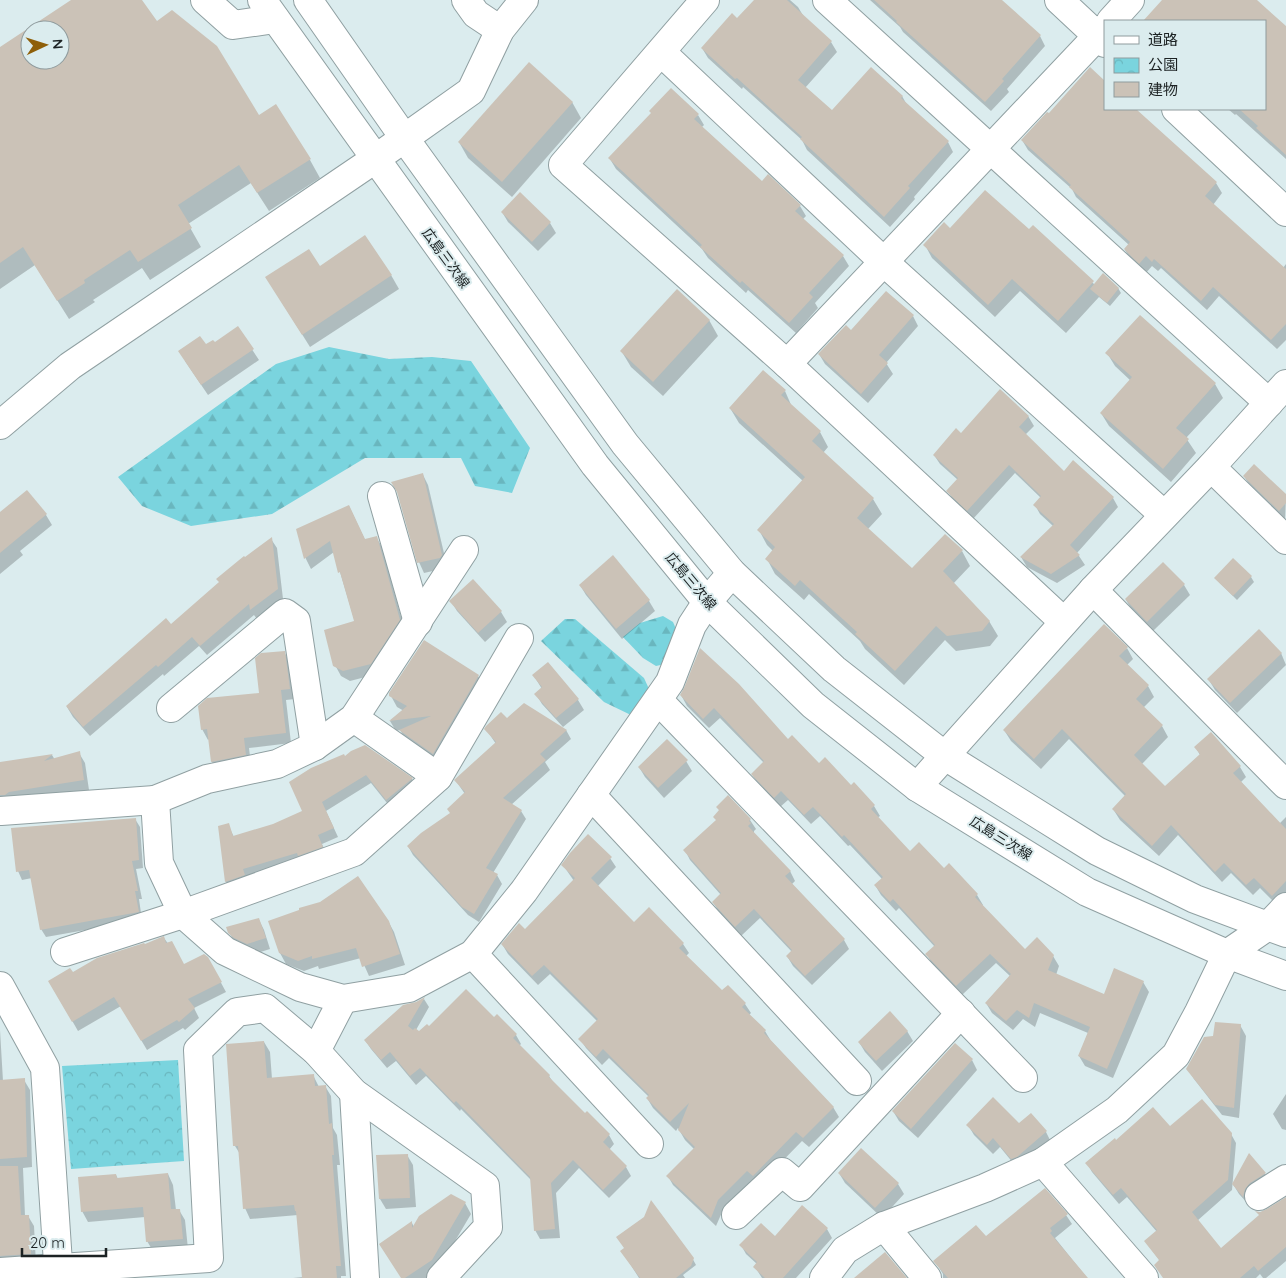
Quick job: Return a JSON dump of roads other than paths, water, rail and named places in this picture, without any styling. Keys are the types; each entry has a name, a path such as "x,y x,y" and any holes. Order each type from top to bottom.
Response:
{"street":[{"path":"205,0 233,24 269,9"},
{"path":"308,0 625,444 732,574 834,669 945,756 1097,851 1195,899 1280,922"},
{"path":"466,0 476,14 500,30"},
{"path":"0,425 70,366 472,91 500,30 524,0"},
{"path":"705,0 563,165 787,364 1064,622"},
{"path":"827,0 990,149 1277,394 1093,590 917,787"},
{"path":"1059,0 1104,31"},
{"path":"1114,20 1130,0"},
{"name":"広島三次線","path":"269,9 595,466 708,602 813,705 917,787 1087,892 1227,954 1286,976"},
{"path":"787,364 990,149 1104,33"},
{"path":"661,52 884,262 1164,515"},
{"path":"1177,110 1286,212"},
{"path":"1210,467 1286,540"},
{"path":"382,496 418,622"},
{"path":"1,811 155,800 207,779 277,764 315,746 354,718 464,550"},
{"path":"155,800 159,863 182,914 225,951 300,987 343,999 409,988 473,954 524,891 670,682 692,625 708,602 732,574"},
{"path":"1093,590 1286,785"},
{"path":"171,708 284,613 296,621 315,746"},
{"path":"65,952 182,914 354,852 438,777 519,638"},
{"path":"658,700 1023,1078"},
{"path":"354,718 438,777"},
{"path":"591,795 857,1081"},
{"path":"824,1278 845,1250 884,1226 985,1188 1043,1162 1117,1110 1176,1055 1227,954 1280,922"},
{"path":"473,954 649,1144"},
{"path":"0,986 45,1068 59,1273"},
{"path":"316,1050 343,999"},
{"path":"0,1272 59,1273 210,1268 198,1050 237,1012 265,1008 316,1050 354,1093 485,1186 488,1227 441,1278"},
{"path":"736,1215 782,1172 800,1187 960,1013"},
{"path":"354,1093 365,1278"},
{"path":"1043,1162 1144,1278"},
{"path":"1259,1196 1286,1179"},
{"path":"884,1226 927,1278"}]}
